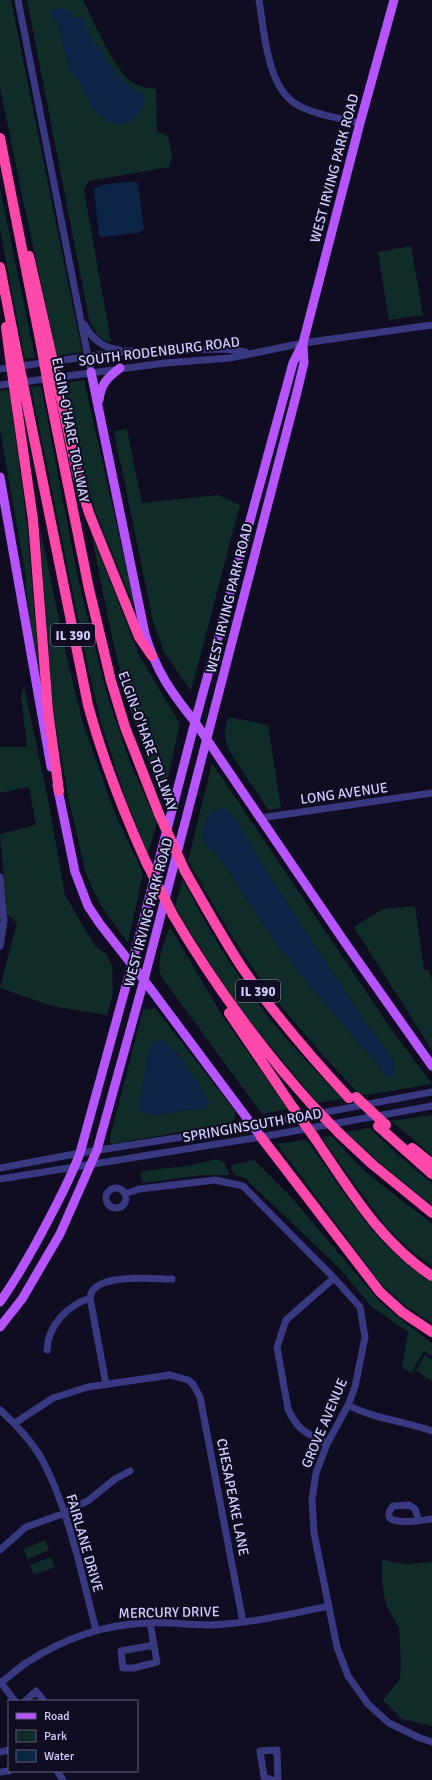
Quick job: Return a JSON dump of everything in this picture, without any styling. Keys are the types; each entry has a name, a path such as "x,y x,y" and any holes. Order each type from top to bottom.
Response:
{"highway":[{"name":"ELGIN-O'HARE TOLLWAY","path":"0,139 55,395 89,589 111,681 125,727 159,814 185,871 209,913 244,971 288,1030 324,1072 432,1174"},
{"name":"IL 390","path":"0,267 21,400 88,705 100,748 114,789 146,862 173,915 211,978 265,1050 312,1105 339,1133 372,1164 432,1214"},
{"path":"0,296 12,349"},
{"path":"55,395 87,508 139,637 152,656"},
{"path":"21,400 33,520 48,711 59,791"},
{"path":"211,978 220,1000 360,1204 381,1231 398,1249 432,1276"},
{"path":"382,1126 432,1164"},
{"path":"261,1137 380,1292 402,1312 432,1332"}],"main road":[{"name":"WEST IRVING PARK ROAD","path":"0,1302 30,1255 75,1167 80,1153 293,363 303,343 360,123 394,0"},
{"name":"WEST IRVING PARK ROAD","path":"0,1327 22,1299 60,1234 97,1150 207,742 304,363 303,343"},
{"path":"99,407 100,389 106,379 120,368"},
{"path":"91,372 145,634 159,672 173,695 195,722 207,742 346,944 432,1066"},
{"path":"0,477 51,767 59,791 75,872 80,887 88,906 100,924 132,964 261,1137"}],"street":[{"path":"18,0 91,372"},
{"path":"259,0 272,69 280,88 295,104 316,112 360,123"},
{"path":"80,316 87,330 98,343 110,348 127,351"},
{"name":"SOUTH RODENBURG ROAD","path":"0,385 120,368 230,358 303,343 432,325"},
{"name":"SOUTH RODENBURG ROAD","path":"0,369 127,351 227,349 250,353"},
{"name":"LONG AVENUE","path":"260,818 432,793"},
{"path":"0,877 2,920 0,946"},
{"name":"SPRINGINSGUTH ROAD","path":"0,1168 97,1150 253,1126 432,1092"},
{"name":"SPRINGINSGUTH ROAD","path":"0,1179 261,1137 432,1106"},
{"name":"GROVE AVENUE","path":"125,1194 139,1188 215,1180 243,1186 334,1278 360,1308 364,1337 355,1387 348,1405 327,1444 316,1473 312,1509 314,1532 337,1647 343,1664 354,1685 368,1704 389,1723 432,1742"},
{"path":"15,1423 53,1398 88,1387 106,1384 90,1298 92,1290 98,1285 129,1278 172,1279"},
{"path":"327,1444 304,1432 293,1420 288,1409 277,1347 286,1320 334,1278"},
{"path":"47,1350 48,1341 54,1326 64,1312 79,1301 90,1298"},
{"name":"CHESAPEAKE LANE","path":"106,1384 170,1375 188,1380 193,1384 200,1397 243,1622"},
{"path":"348,1405 376,1417 412,1424 432,1431"},
{"name":"FAIRLANE DRIVE","path":"0,1410 15,1423 42,1460 65,1513 96,1630"},
{"path":"0,1550 26,1527 65,1513 89,1500 115,1479 130,1471"},
{"path":"419,1521 432,1519"},
{"name":"MERCURY DRIVE","path":"0,1683 25,1663 53,1647 96,1630 124,1624 150,1623 212,1625 243,1622 329,1606"},
{"path":"150,1623 154,1645 157,1662 134,1668 123,1668 121,1651 154,1645"},
{"path":"0,1683 14,1700"},
{"path":"26,1700 36,1692 43,1700"},
{"path":"272,1780 264,1777 260,1751 276,1750 278,1780"}],"green space":[{"path":"0,0 11,0 82,352 57,356 0,87"},
{"path":"27,0 83,0 112,58 127,78 135,84 156,89 157,131 168,136 172,155 169,167 89,181 84,190 111,342 100,337 89,319"},
{"path":"0,188 35,358 25,359 0,229"},
{"path":"411,246 423,315 389,320 378,252"},
{"path":"84,380 134,601 132,601 96,513 86,481 63,383"},
{"path":"41,386 78,578 108,698 130,762 157,823 148,854 126,799 101,722 89,672 31,387"},
{"path":"9,390 27,523 40,681 38,682 25,572 0,430 0,391"},
{"path":"127,429 142,503 218,495 240,505 191,691 164,652 153,621 114,431"},
{"path":"41,532 67,659 83,723 114,811 143,873 128,943 102,907 92,888 85,870 68,796 53,707"},
{"path":"91,533 139,655 180,724 163,800 138,734 130,707 111,633"},
{"path":"24,686 48,799 65,895 95,946 106,954 112,966 113,995 107,1015 52,1006 0,988 17,923 7,914 0,834 36,825 29,787 0,793 0,747 27,747 21,695"},
{"path":"228,717 268,725 281,808 268,810 232,755 225,738"},
{"path":"212,763 394,1033 432,1084 361,1096 310,1041 263,983 233,938 188,861","holes":["230,812 273,882 367,1025 394,1061 383,1073 376,1062 316,993 272,937 203,835 208,816"]},
{"path":"183,879 216,941 242,981 285,1037 342,1099 318,1103 247,1018 219,978 175,907"},
{"path":"415,906 424,970 429,970 432,981 432,1050 354,927 383,909"},
{"path":"170,927 223,1017 288,1109 262,1114 162,978 159,966 160,959"},
{"path":"155,1008 235,1111 235,1119 231,1123 113,1144 110,1143 110,1137 143,1010","holes":["176,1052 207,1098 208,1107 154,1115 141,1112"]},
{"path":"432,1115 432,1155 391,1121"},
{"path":"370,1128 432,1184 432,1205 393,1174 346,1132"},
{"path":"331,1136 367,1173 432,1224 432,1266 413,1252 386,1227 321,1137"},
{"path":"305,1140 309,1143 350,1201 379,1237 395,1254 432,1282 432,1323 408,1308 381,1284 277,1144"},
{"path":"217,1159 224,1163 230,1175 203,1175 143,1183 140,1173 149,1170 187,1166"},
{"path":"254,1160 292,1198 381,1303 432,1343 432,1356 424,1351 411,1373 402,1368 408,1332 371,1306 341,1270 245,1178 235,1175 231,1169 232,1165"},
{"path":"425,1355 432,1360 432,1381 416,1371"},
{"path":"45,1540 49,1550 27,1559 24,1549"},
{"path":"51,1557 55,1567 34,1575 30,1565"},
{"path":"382,1560 406,1564 432,1562 432,1726 402,1719 383,1700 400,1679 401,1660 399,1628 386,1605 382,1582"}],"water":[{"path":"59,8 70,11 77,19 82,15 91,39 94,44 102,49 106,61 110,63 116,73 128,85 134,90 142,93 145,102 136,116 126,123 116,123 106,120 97,112 89,102 78,78 72,74 67,62 58,23 53,20 50,11"},
{"path":"136,182 138,184 144,229 138,233 99,236 94,189 114,183"},
{"path":"223,808 230,812 238,822 273,882 367,1025 394,1061 395,1074 392,1077 383,1072 316,993 272,937 215,852 207,847 203,835 205,822 208,816 216,809"},
{"path":"163,1040 176,1053 195,1078 209,1103 208,1107 154,1115 140,1112 139,1104 149,1049 155,1041"}]}
